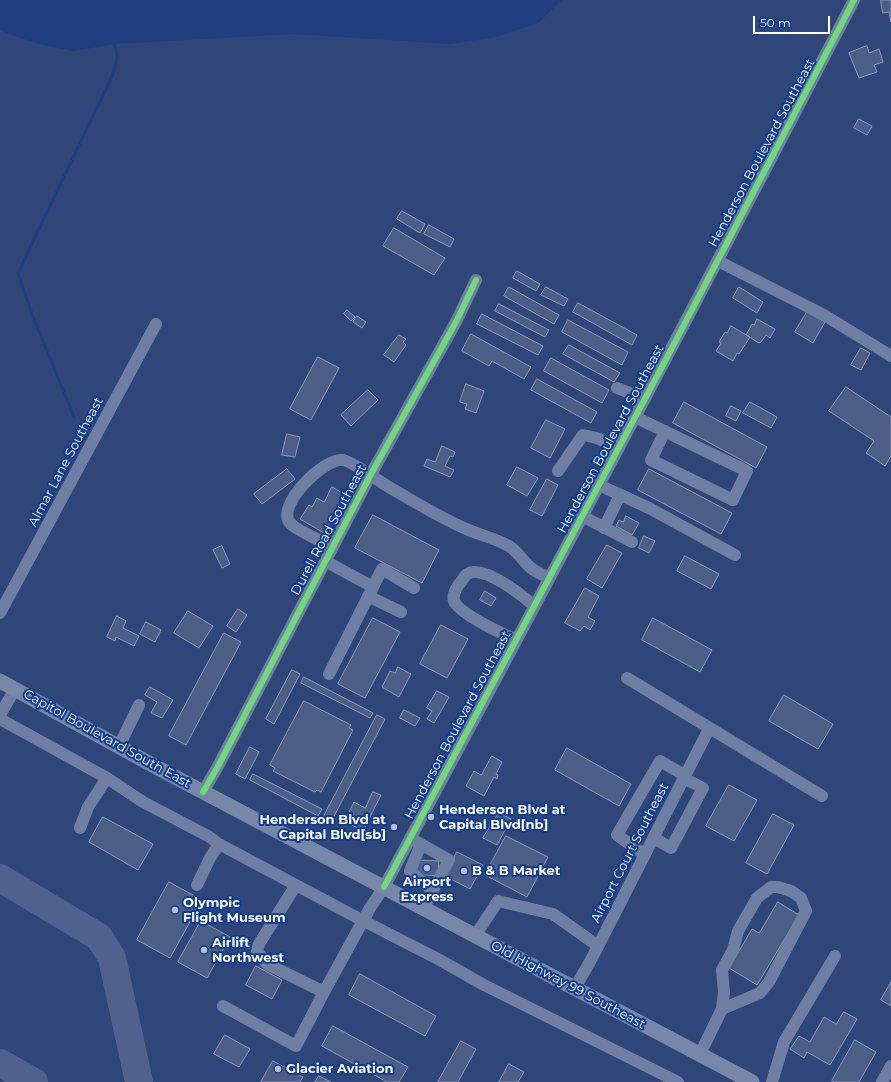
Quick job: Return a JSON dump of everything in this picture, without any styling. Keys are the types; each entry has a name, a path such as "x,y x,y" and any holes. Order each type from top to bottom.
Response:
{"main road":[{"name":"Capitol Boulevard South East","path":"0,681 203,792 384,887"},
{"name":"Old Highway 99 Southeast","path":"384,887 752,1082"}],"street":[{"name":"Henderson Boulevard Southeast","path":"223,1006 296,1046 324,992 384,887 636,417 854,0"},
{"path":"718,261 824,315 891,356"},
{"name":"Durell Road Southeast","path":"203,792 370,476 457,320 476,280"},
{"name":"Almar Lane Southeast","path":"0,614 156,324"},
{"path":"617,388 645,399"},
{"path":"636,417 665,431 747,471 733,500 651,460 665,431"},
{"path":"558,471 583,435 597,438 619,448"},
{"path":"333,547 290,524 287,510 295,495 311,478 330,463 342,460 357,466 370,476 442,517 476,533 498,540 517,552 531,568 549,578"},
{"path":"599,485 649,508 735,555"},
{"path":"604,528 620,495"},
{"path":"582,516 632,542"},
{"path":"325,561 401,612"},
{"path":"329,674 382,569 414,588"},
{"path":"516,640 461,610 454,601 454,595 457,587 467,574 475,572 482,573 516,590 534,606"},
{"path":"627,678 822,796"},
{"path":"0,715 15,689"},
{"path":"119,746 139,705"},
{"path":"0,719 107,778 143,802 296,885 438,958 484,985 678,1082"},
{"name":"Airport Court Southeast","path":"575,988 654,838 709,729"},
{"path":"645,855 618,835 660,761 704,788 671,848 654,838"},
{"path":"80,828 88,807 107,778"},
{"path":"410,838 449,860 428,884 423,908"},
{"path":"197,886 210,858 220,844"},
{"path":"424,846 426,860"},
{"path":"424,846 410,872 428,884"},
{"path":"296,885 258,944 257,951 267,964 324,992"},
{"path":"700,1054 722,1009 724,992 722,970 733,950 738,931 758,898 771,887 778,887 791,891 801,898 806,912 769,982 760,993 722,1009"},
{"path":"475,936 498,901 553,914 598,946"},
{"path":"772,1082 784,1042 835,956"},
{"path":"882,1082 891,1066"}],"water":[{"path":"0,0 562,0 538,23 496,37 450,44 293,34 116,44 73,51 42,45 0,30"}],"building":[{"path":"881,0 891,0 891,22 889,12 883,13"},
{"path":"867,46 869,53 879,49 883,62 874,65 877,72 859,78 849,53"},
{"path":"859,119 872,126 867,135 854,128"},
{"path":"402,211 425,224 420,233 397,219"},
{"path":"429,225 454,239 450,247 424,234"},
{"path":"394,228 445,258 434,275 383,246"},
{"path":"517,271 540,284 536,291 513,278"},
{"path":"509,287 559,315 554,324 504,296"},
{"path":"546,287 568,299 564,306 541,295"},
{"path":"739,287 763,302 757,313 733,298"},
{"path":"578,303 637,335 632,345 573,312"},
{"path":"499,304 549,330 545,337 495,311"},
{"path":"347,310 355,317 351,321 344,314"},
{"path":"807,312 825,322 813,343 795,332"},
{"path":"482,314 543,346 538,355 477,324"},
{"path":"357,316 366,322 362,328 353,322"},
{"path":"757,319 775,329 770,338 766,335 759,343 746,335 752,324 754,325"},
{"path":"568,320 628,352 622,365 562,332"},
{"path":"731,326 750,337 739,354 737,353 733,361 716,351 725,332 727,333"},
{"path":"471,334 531,367 524,379 492,361 489,366 462,351"},
{"path":"399,335 406,339 403,342 406,345 394,362 384,355"},
{"path":"569,345 620,373 614,382 563,354"},
{"path":"861,348 870,353 861,370 851,365"},
{"path":"318,357 339,368 311,420 290,409"},
{"path":"551,358 609,390 602,403 544,371"},
{"path":"537,379 597,412 591,423 531,390"},
{"path":"466,384 484,391 476,413 465,409 467,404 460,402"},
{"path":"846,387 891,417 891,456 885,466 866,453 874,441 829,411"},
{"path":"368,390 378,400 351,426 341,415"},
{"path":"684,402 767,447 756,468 673,423"},
{"path":"750,402 777,417 771,428 743,413"},
{"path":"731,406 741,411 736,421 726,416"},
{"path":"546,420 565,429 550,458 531,448"},
{"path":"287,434 300,437 295,457 282,455"},
{"path":"442,446 455,452 453,457 450,456 445,466 454,470 450,477 424,466 427,459 435,462"},
{"path":"517,467 538,478 527,496 507,485"},
{"path":"287,469 295,479 262,504 254,494"},
{"path":"649,469 732,513 721,534 638,490"},
{"path":"547,479 558,485 542,516 530,510"},
{"path":"332,487 346,495 324,533 300,519 309,505 312,507 317,498 324,502"},
{"path":"373,515 439,550 422,583 355,548"},
{"path":"626,516 639,523 632,535 616,526 619,520 623,522"},
{"path":"644,536 655,541 649,553 639,548"},
{"path":"607,545 622,553 602,588 587,579"},
{"path":"222,546 230,564 222,568 213,550"},
{"path":"685,556 719,574 711,589 677,571"},
{"path":"585,588 599,596 588,617 595,621 590,630 584,626 580,631 565,623"},
{"path":"485,591 496,598 491,606 480,600"},
{"path":"238,609 247,615 236,632 227,626"},
{"path":"188,611 213,626 199,648 174,633"},
{"path":"117,616 126,621 123,628 139,636 134,646 116,637 115,641 107,637"},
{"path":"373,618 400,632 365,698 338,684"},
{"path":"653,618 712,650 700,672 642,640"},
{"path":"146,622 161,630 155,642 140,634"},
{"path":"441,625 468,639 447,678 420,664"},
{"path":"224,633 241,642 186,745 169,736"},
{"path":"398,667 411,674 399,697 382,687 390,671 395,673"},
{"path":"292,670 300,674 274,724 266,719"},
{"path":"304,677 373,713 370,718 301,683"},
{"path":"150,687 173,700 162,718 151,713 157,702 145,695"},
{"path":"437,691 449,697 434,723 427,719 432,711 427,708"},
{"path":"784,695 833,724 818,749 769,721"},
{"path":"304,701 351,725 349,728 353,730 321,792 317,790 315,792 273,771 275,768 270,765"},
{"path":"404,710 420,718 415,726 400,718"},
{"path":"377,715 385,719 331,822 323,818"},
{"path":"250,747 259,752 245,779 236,774"},
{"path":"567,748 631,784 619,806 555,770"},
{"path":"492,756 502,762 496,774 498,775 497,779 494,777 484,796 466,786 474,771 481,775"},
{"path":"253,774 322,809 318,816 250,780"},
{"path":"729,785 757,800 734,841 706,826"},
{"path":"373,792 381,795 363,831 350,824 354,815 349,812 354,802 365,808"},
{"path":"499,813 511,819 497,845 483,838"},
{"path":"773,814 794,825 767,874 746,863"},
{"path":"103,817 153,844 138,870 89,842"},
{"path":"506,836 548,857 527,897 485,875"},
{"name":"B & B Market","path":"457,852 483,865 470,889 445,876"},
{"name":"Airport Express","path":"416,860 439,861 438,876 415,874"},
{"name":"Olympic Flight Museum","path":"169,882 202,900 170,958 137,940"},
{"path":"778,902 799,915 757,985 729,968 752,929 759,933"},
{"name":"Airlift Northwest","path":"201,921 230,937 207,978 178,962"},
{"path":"256,966 282,980 272,999 246,985"},
{"path":"360,974 436,1016 425,1036 349,995"},
{"path":"891,982 891,1006 881,1000"},
{"path":"844,1012 857,1019 830,1065 807,1052 804,1058 790,1049 799,1036 810,1042 824,1017 836,1024"},
{"path":"333,1026 408,1067 399,1082 387,1082 322,1046"},
{"path":"225,1035 250,1049 239,1067 214,1054"},
{"path":"855,1040 876,1052 859,1082 832,1081"},
{"path":"461,1041 476,1049 458,1082 438,1082"},
{"name":"Glacier Aviation","path":"273,1061 303,1077 300,1082 261,1082"},
{"path":"509,1064 524,1072 518,1082 499,1082"},
{"path":"319,1076 331,1082 315,1082"}],"waterway":[{"path":"74,417 33,317 18,273 113,74 117,58 115,42"}],"taxiway":[{"path":"0,878 99,937 112,958 139,1082"},
{"path":"0,1063 34,1082"}],"tunnel":[{"path":"426,860 426,875"}],"cycle path":[{"path":"384,887 663,365 854,0"},
{"path":"203,792 370,476 457,320 476,280"}],"place":[{"name":"Henderson Blvd at Capital Blvd[nb]","path":"431,817"},
{"name":"Henderson Blvd at Capital Blvd[sb]","path":"394,827"},
{"name":"Airport Express","path":"427,868"},
{"name":"B & B Market","path":"464,871"},
{"name":"Olympic Flight Museum","path":"175,910"},
{"name":"Airlift Northwest","path":"204,950"},
{"name":"Glacier Aviation","path":"278,1069"}]}
